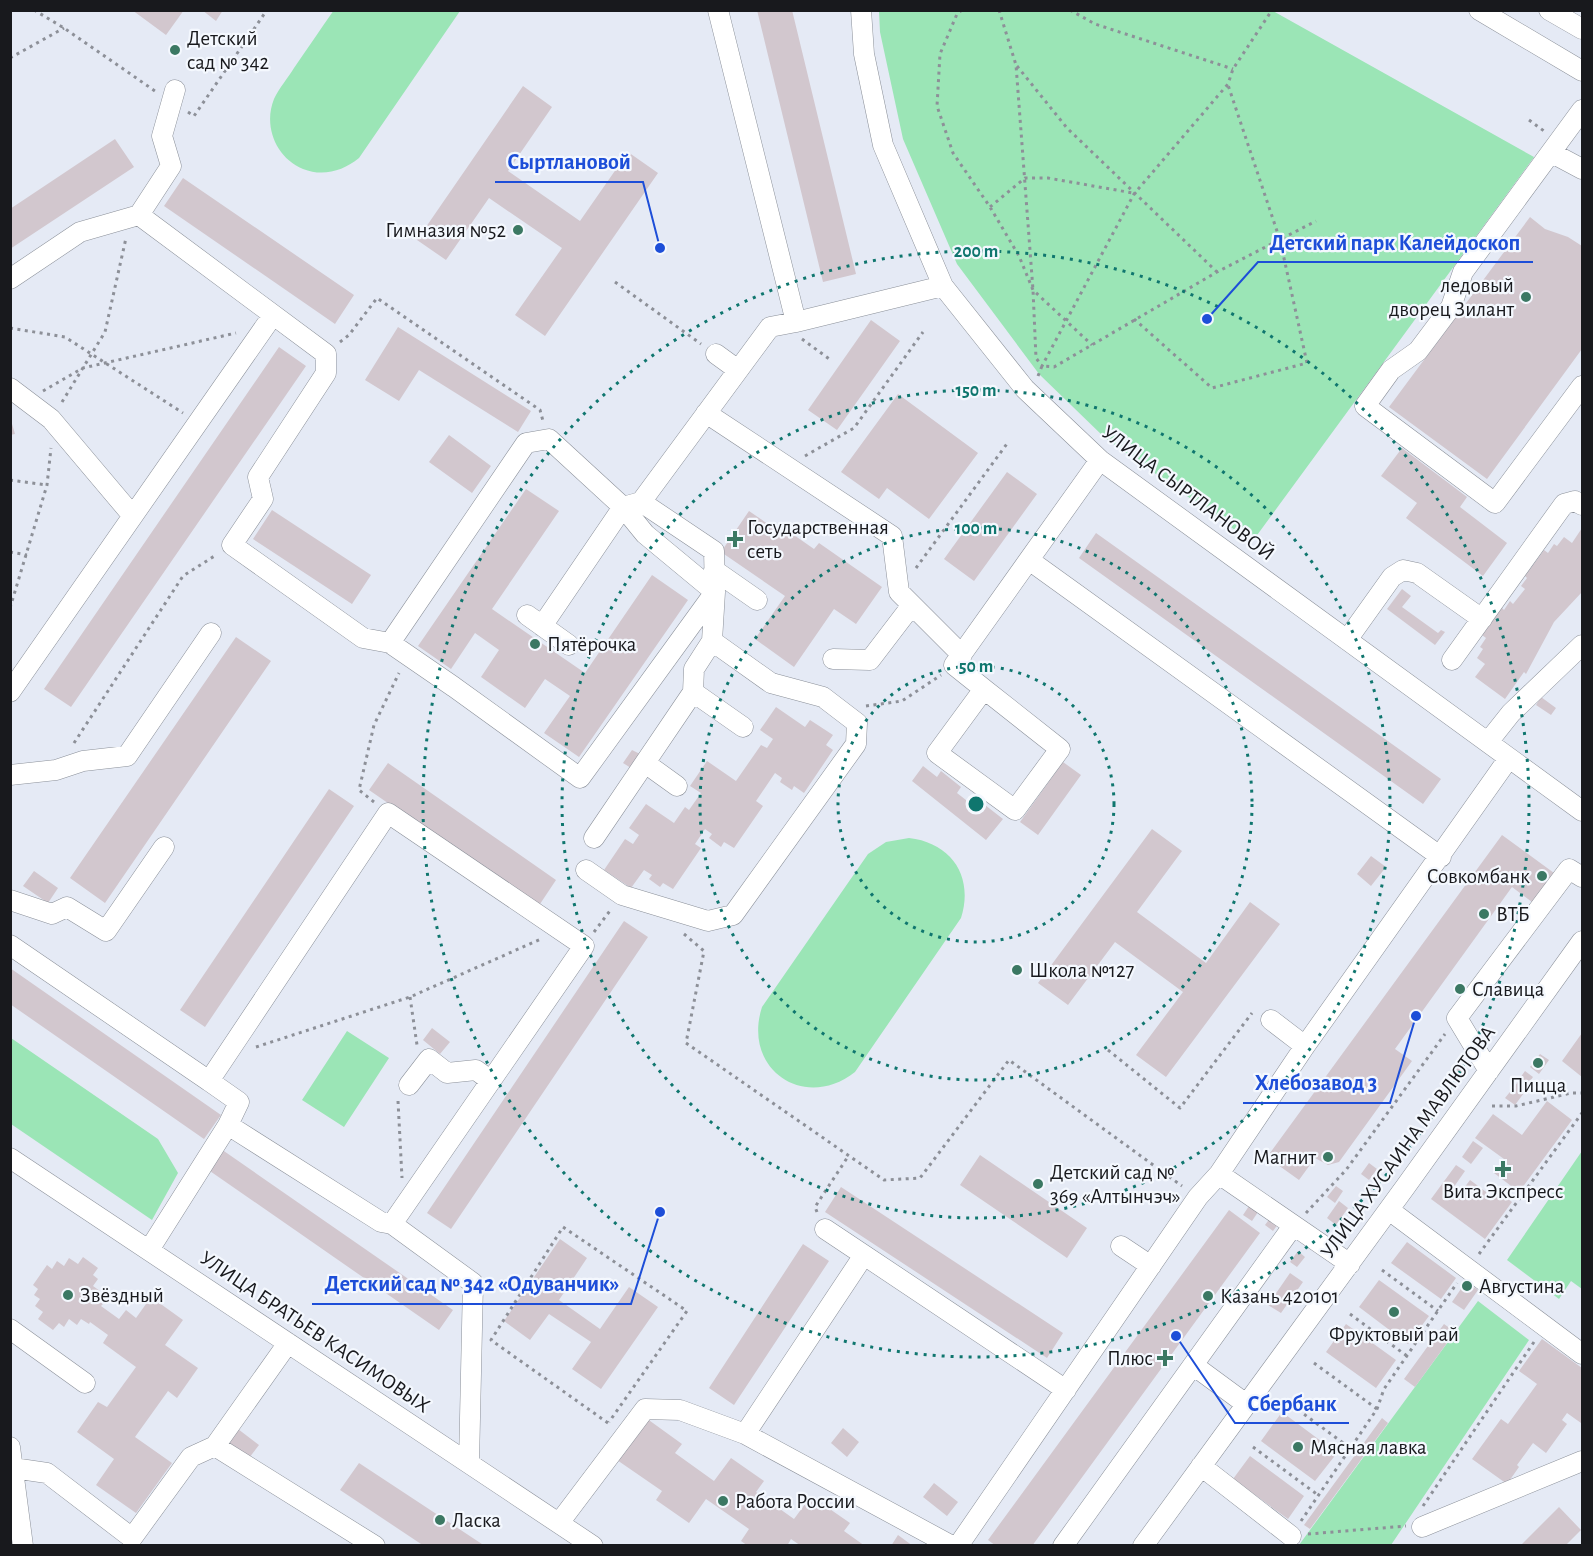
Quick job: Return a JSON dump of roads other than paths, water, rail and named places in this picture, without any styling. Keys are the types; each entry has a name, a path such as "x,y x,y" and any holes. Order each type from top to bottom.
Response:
{"street":[{"path":"718,10 796,322"},
{"name":"УЛИЦА СЫРТЛАНОВОЙ","path":"861,10 864,54 883,146 943,286 1025,389 1100,460 1582,811"},
{"path":"1479,10 1582,71"},
{"path":"1549,10 1582,29"},
{"path":"10,279 80,232 135,216 171,166 162,136 173,96"},
{"path":"1582,110 1462,272 1451,307 1418,351 1391,370 1365,406 1495,504 1582,386"},
{"path":"1552,153 1582,169"},
{"path":"135,216 269,321 326,354 326,373 258,477 263,499 232,544 363,638 390,643 580,778 715,592"},
{"path":"569,645 535,620 706,413 770,327 943,286"},
{"path":"10,692 269,321"},
{"path":"716,354 738,370"},
{"path":"10,388 53,421 132,515"},
{"path":"706,413 891,536 905,598 984,689 1060,749 1015,810 937,753 984,689"},
{"path":"390,643 526,443 549,440 632,504 714,552 715,592 712,641 694,669 693,692 594,838"},
{"path":"958,660 1100,460"},
{"path":"1452,660 1564,504 1575,501 1582,505"},
{"path":"632,504 645,534 715,592"},
{"path":"1029,560 1441,857"},
{"path":"714,570 757,600"},
{"path":"1347,640 1392,577 1403,570 1417,573 1482,619"},
{"path":"834,659 870,660 905,598"},
{"path":"10,775 56,770 83,761 127,756 211,633"},
{"path":"586,870 622,895 708,921 733,915 856,744 857,723 824,697 771,683 712,641"},
{"path":"1488,742 1511,713 1582,645"},
{"path":"693,692 743,728"},
{"path":"958,1545 1198,1197 1219,1173 1305,1046 1509,758"},
{"path":"645,763 677,786"},
{"path":"209,1081 388,813 584,946 398,1217 381,1222 228,1125"},
{"path":"10,900 52,914 67,908 106,932 164,847"},
{"path":"1489,1071 1457,1018 1569,869 1582,877"},
{"name":"УЛИЦА ХУСАИНА МАВЛЮТОВА","path":"1143,1545 1350,1264 1582,941"},
{"path":"10,945 239,1102 228,1125 149,1250"},
{"path":"1271,1020 1305,1046"},
{"path":"409,1085 429,1059 447,1072 476,1070 491,1081"},
{"name":"УЛИЦА БРАТЬЕВ КАСИМОВЫХ","path":"10,1158 593,1545"},
{"path":"1219,1173 1350,1264"},
{"path":"1389,1210 1582,1354"},
{"path":"398,1217 473,1282 469,1463"},
{"path":"1063,1545 1293,1226"},
{"path":"825,1229 1066,1390"},
{"path":"1121,1246 1151,1266"},
{"path":"745,1434 864,1255"},
{"path":"10,1329 85,1383"},
{"path":"13,1468 47,1473 132,1538 191,1457 215,1446 288,1343"},
{"path":"1192,1365 1246,1404"},
{"path":"559,1523 645,1409 680,1410 745,1434 952,1545"},
{"path":"215,1446 375,1545"},
{"path":"10,1447 23,1545"},
{"path":"1422,1527 1582,1461"},
{"path":"1201,1466 1291,1536"}],"place":[{"name":"Детский сад № 342","path":"175,50"},
{"name":"Гимназия №52","path":"518,230"},
{"name":"Сыртлановой","path":"660,248"},
{"name":"ледовый дворец Зилант","path":"1526,297"},
{"name":"Детский парк Калейдоскоп","path":"1207,319"},
{"name":"Государственная сеть","path":"735,539"},
{"name":"Пятёрочка","path":"535,644"},
{"name":"Совкомбанк","path":"1542,876"},
{"name":"ВТБ","path":"1484,914"},
{"name":"Школа №127","path":"1017,970"},
{"name":"Славица","path":"1460,989"},
{"name":"Хлебозавод 3","path":"1416,1016"},
{"name":"Пицца","path":"1538,1063"},
{"name":"Магнит","path":"1328,1157"},
{"name":"Вита Экспресс","path":"1503,1169"},
{"name":"Детский сад № 369 «Алтынчэч»","path":"1038,1184"},
{"name":"Детский сад № 342 «Одуванчик»","path":"660,1212"},
{"name":"Августина","path":"1467,1286"},
{"name":"Звёздный","path":"68,1295"},
{"name":"Казань 420101","path":"1208,1296"},
{"name":"Фруктовый рай","path":"1394,1312"},
{"name":"Сбербанк","path":"1176,1336"},
{"name":"Плюс","path":"1165,1358"},
{"name":"Мясная лавка","path":"1298,1447"},
{"name":"Работа России","path":"723,1501"},
{"name":"Ласка","path":"440,1520"}]}
